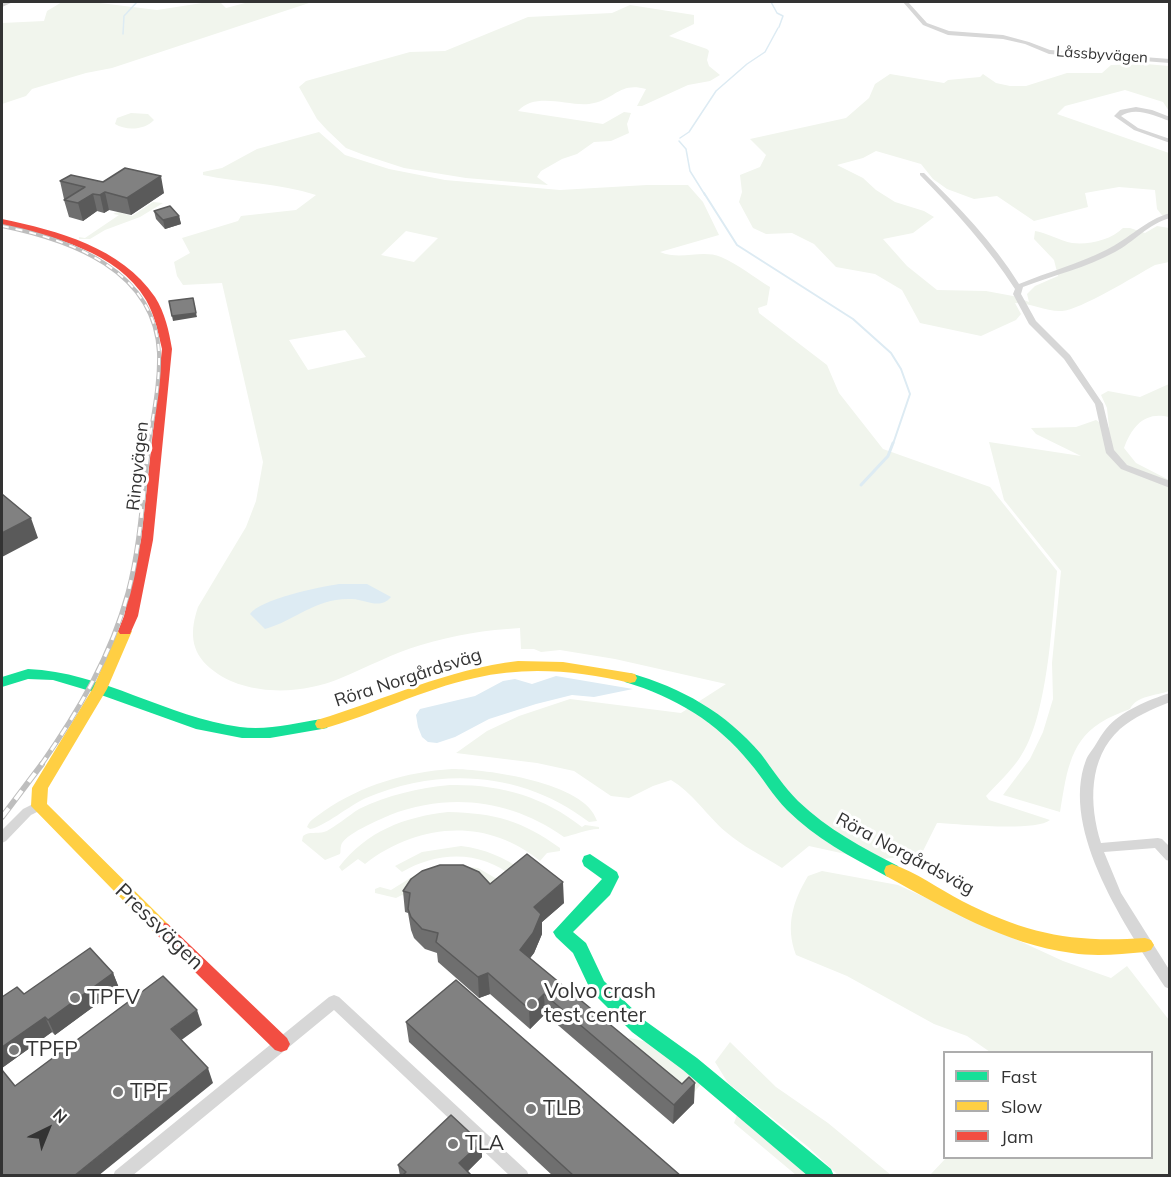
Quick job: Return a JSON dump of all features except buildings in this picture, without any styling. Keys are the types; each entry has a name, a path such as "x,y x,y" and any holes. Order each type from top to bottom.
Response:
{"street":[{"path":"2,5 10,2"},
{"name":"Låssbyvägen","path":"905,2 925,24 948,33 1003,37 1049,52 1170,61"},
{"path":"1170,119 1135,109 1117,116 1136,129 1170,141"},
{"path":"922,174 957,209 1018,288 1017,294 1024,312 1067,357 1099,404 1109,451 1124,467 1170,485"},
{"path":"1018,288 1107,253 1153,221 1170,215"},
{"name":"Ringvägen","path":"2,222 76,242 121,267 140,284 155,306 163,325 167,349 147,540 136,600 120,648 100,689 40,788 39,806"},
{"name":"Röra Norgårdsväg","path":"2,682 35,673 71,680 114,692 203,725 240,733 260,734 291,731 323,724 456,677 504,667 562,666 645,681 691,699 719,718 735,734 782,795 798,811 824,832 851,849 1016,932 1065,945 1090,947 1145,945"},
{"path":"1170,698 1143,709 1120,723 1107,736 1096,754 1088,778 1086,798 1088,816 1103,870 1117,899 1170,982"},
{"path":"2,838 27,812 39,806"},
{"name":"Pressvägen","path":"39,806 101,870 281,1044"},
{"path":"1097,848 1164,843 1170,856"},
{"path":"590,861 611,877 604,891 562,932 580,948 597,986 638,1026 690,1064 824,1176"},
{"path":"120,1176 334,1001 522,1176"}],"shaded area":[{"path":"62,2 92,2 157,10 202,3 221,3 226,8 249,2 312,2 112,68 32,89 26,96 2,104 2,23 44,21 47,11"},
{"path":"630,5 694,15 694,24 669,36 707,49 709,66 720,75 710,81 688,85 642,106 637,106 646,89 637,87 624,89 594,103 545,101 526,105 518,111 603,124 624,112 631,113 627,124 629,133 611,141 594,142 577,154 562,159 541,171 537,177 548,185 466,178 404,168 346,148 317,119 299,87 306,81 410,52 445,51 528,17 612,13"},
{"path":"1111,65 1169,66 1169,111 1163,102 1125,90 1065,106 1057,114 1169,153 1169,218 1165,219 1157,209 1155,190 1119,187 1085,193 1088,207 1034,221 997,196 974,199 947,189 933,179 921,164 876,151 863,158 837,165 863,178 895,202 924,211 934,217 913,233 883,239 907,266 937,290 986,291 1013,296 1029,302 1027,294 1035,286 1058,276 1054,260 1034,239 1035,231 1067,242 1079,243 1106,239 1123,228 1145,233 1157,226 1169,228 1169,262 1155,265 1094,299 1070,309 1056,311 1015,303 1021,314 1016,320 981,336 920,323 902,290 875,274 836,267 814,244 792,233 766,234 753,228 739,202 742,192 740,175 760,167 766,155 750,139 846,118 869,98 875,84 890,74 944,83 948,80 980,77 983,74 996,83 1026,86 1067,73 1102,73"},
{"path":"131,113 148,114 154,120 146,126 135,128 124,128 115,124 117,118"},
{"path":"319,132 345,155 389,169 445,180 560,190 688,185 703,202 719,235 660,252 721,257 770,287 767,305 758,308 759,313 827,365 839,393 883,449 990,487 1057,571 1047,668 1036,720 1029,741 1019,759 986,796 989,800 1050,820 1029,826 937,823 921,855 873,860 809,846 782,868 732,837 686,791 671,780 629,798 611,796 574,771 537,763 456,753 487,731 519,716 570,699 681,713 726,684 615,659 560,650 541,652 534,649 521,649 520,628 433,641 400,652 326,684 309,688 274,690 256,688 239,684 210,668 195,648 193,632 195,616 198,607 246,527 256,501 263,462 222,283 183,285 177,276 174,262 190,253 182,238 238,221 241,216 296,210 316,195 288,188 203,175 203,172 222,168 257,149","holes":["406,231 438,238 414,262 381,255","345,330 366,357 308,370 289,340"]},
{"path":"153,202 163,203 140,217 105,230 90,239 79,239 79,237 85,238 119,215 113,214 118,212 132,216"},
{"path":"1169,384 1169,417 1153,416 1140,422 1131,433 1124,448 1136,463 1169,480 1169,691 1142,698 1130,709 1107,719 1089,731 1075,751 1070,763 1060,812 1003,795 1030,759 1043,732 1053,699 1052,663 1061,571 1004,500 989,442 1081,456 1036,434 1031,428 1076,427 1096,420 1109,428 1107,408 1101,395 1108,391 1140,397"},
{"path":"339,584 367,584 391,597 378,604 339,599 317,605 265,629 250,614 265,603"},
{"path":"556,676 633,689 594,697 572,695 536,704 489,719 455,737 437,743 428,742 422,737 416,715 420,709 475,696 503,681 515,679 532,684"},
{"path":"452,769 509,775 555,787 574,796 589,808 597,821 589,822 564,805 510,784 481,779 452,778 423,781 394,788 366,798 316,827 310,829 307,827 324,811 369,787 418,773"},
{"path":"450,785 486,787 520,794 552,807 582,827 585,825 599,827 599,829 564,837 544,824 502,808 458,802 413,808 390,815 348,837 341,846 340,854 325,860 302,841 305,834 327,831 359,809 381,800 415,790"},
{"path":"448,812 480,814 508,820 534,831 560,848 560,851 547,853 540,861 498,837 475,832 452,831 429,833 407,840 385,850 365,864 358,859 342,871 339,867 374,835 402,822"},
{"path":"461,846 494,854 523,871 514,878 488,862 460,857 430,860 402,872 395,866 422,852"},
{"path":"446,865 478,868 509,886 407,897 402,895 396,898 375,893 375,889 380,887 391,890 420,872"},
{"path":"822,871 898,885 1063,961 1111,978 1127,966 1169,1020 1169,1175 930,1175 945,1159 1153,1159 1153,1051 989,1051 967,1036 934,1024 847,976 796,955 791,934 792,914 798,895 808,876"},
{"path":"630,1038 656,1044 703,1082 689,1098 625,1040"},
{"path":"730,1042 776,1087 828,1123 891,1175 838,1175 807,1146 728,1083 715,1062"},
{"path":"737,1115 814,1175 796,1175 734,1123"}],"waterway":[{"path":"123,34 124,16 137,2"},
{"path":"771,2 777,13 783,16 779,27"},
{"path":"680,138 689,132 716,91 747,64 765,52 778,28"},
{"path":"679,141 686,149 690,171 705,195"},
{"path":"704,193 737,245 853,319 891,353 901,369 910,394 893,444"},
{"path":"861,485 888,456 893,443"}],"railway":[{"path":"2,226 55,240 81,250 126,280 142,300 154,324 159,353 157,388 149,444"},
{"path":"41,765 68,725 92,683 121,616 136,556 149,443"},
{"path":"2,817 42,764"}],"traffic: fast":[{"path":"2,682 28,674 53,675 95,687 201,725 242,733 270,733 322,724"},
{"path":"630,678 667,690 714,718 742,743 782,794 803,815 840,842 892,871"},
{"path":"590,861 611,877 604,890 562,932 580,948 597,986 638,1026 690,1064 824,1176"}],"traffic: slow":[{"path":"125,631 100,689 40,788 39,806 162,929"},
{"path":"322,724 452,679 496,669 518,666 563,667 630,678"},
{"path":"892,871 978,917 1047,942 1080,947 1145,945"}],"traffic: jam":[{"path":"2,222 73,241 117,264 136,280 151,299 162,324 167,349 147,540 131,616 125,631"},
{"path":"162,929 281,1044"}],"place":[{"name":"TPFV","path":"75,998"},
{"name":"Volvo crash test center","path":"532,1004"},
{"name":"TPFP","path":"14,1050"},
{"name":"TPF","path":"118,1092"},
{"name":"TLB","path":"531,1109"},
{"name":"TLA","path":"453,1144"}]}
